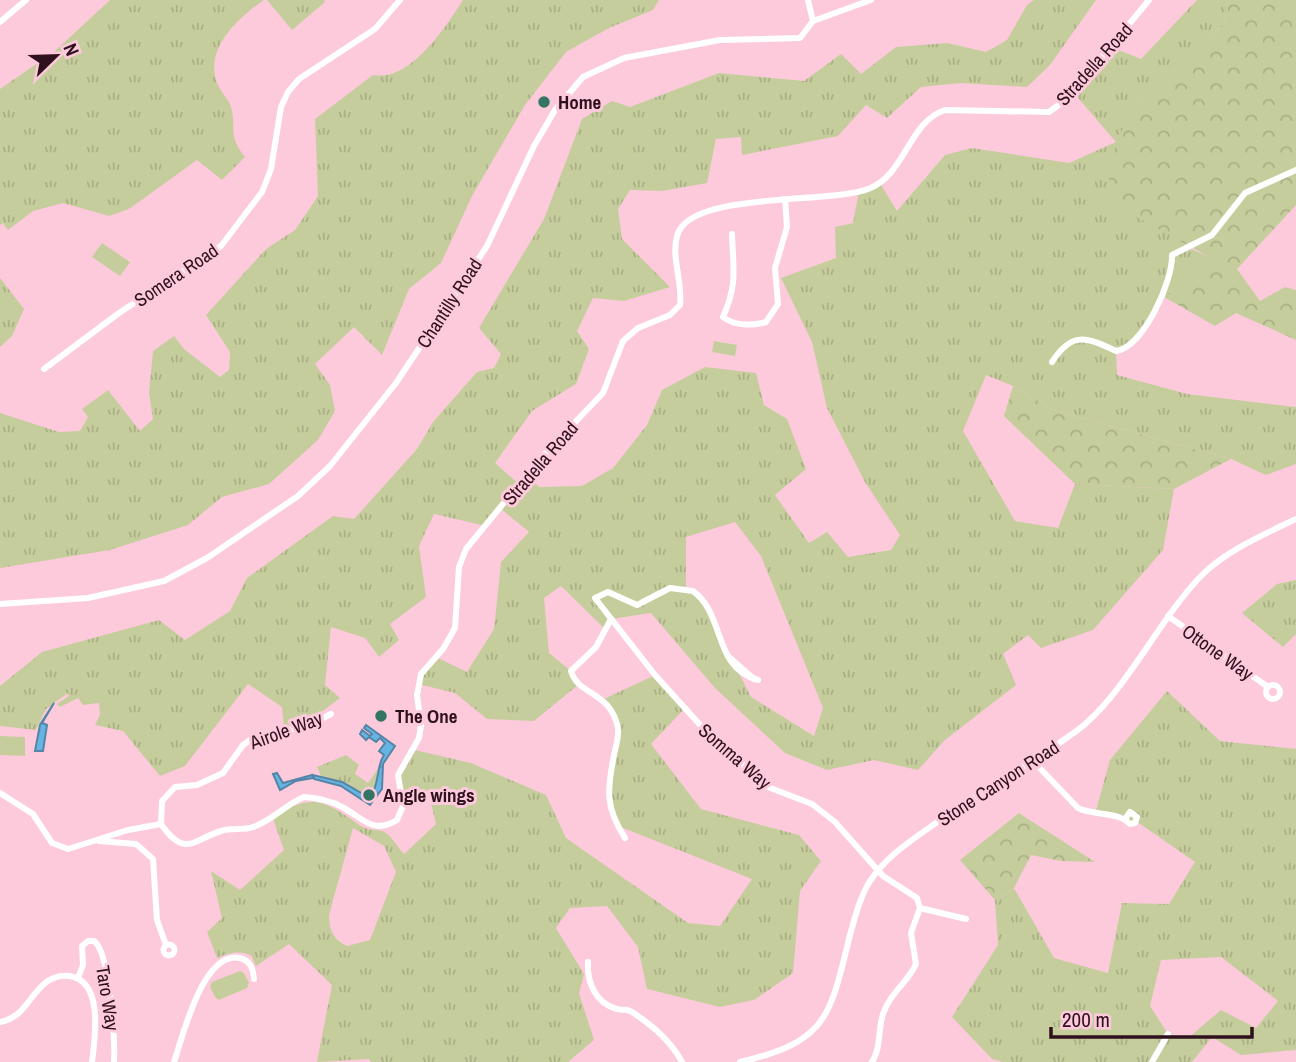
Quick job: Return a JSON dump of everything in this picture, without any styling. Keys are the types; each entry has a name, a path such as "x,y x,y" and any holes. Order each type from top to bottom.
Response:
{"street":[{"path":"0,22 26,0"},
{"name":"Somera Road","path":"44,369 119,313 220,246 262,192 271,169 281,107 288,92 299,79 375,29 400,0"},
{"path":"808,0 813,21"},
{"name":"Chantilly Road","path":"0,604 88,598 164,581 227,545 298,496 330,466 396,383 487,246 534,146 555,110 583,77 624,58 720,40 800,38 813,21 871,0"},
{"name":"Stradella Road","path":"161,824 178,841 197,843 221,830 255,827 304,797 339,805 373,827 382,827 397,820 403,798 397,775 415,750 421,725 418,684 421,674 443,649 455,628 459,567 466,549 539,460 603,393 622,341 638,328 670,315 680,306 676,237 683,222 697,214 785,199 869,189 888,176 923,124 938,112 954,109 1049,112 1068,98 1149,0"},
{"path":"1052,362 1065,344 1073,340 1093,341 1116,351 1126,347 1164,297 1172,269 1172,255 1212,235 1245,193 1296,170"},
{"path":"732,234 735,287 723,317 729,322 766,322 776,310 775,268 787,227 785,199"},
{"name":"Stone Canyon Road","path":"740,1062 776,1054 798,1044 826,1016 836,991 860,902 878,870 912,840 1078,731 1110,696 1168,616 1211,566 1296,519"},
{"name":"Somma Way","path":"756,679 742,675 729,657 708,609 693,591 670,588 646,602 634,605 603,592 594,598 677,702 702,727 768,787 812,804 835,822 878,870 912,893 920,908"},
{"name":"Ottone Way","path":"1168,616 1268,687"},
{"path":"611,619 596,647 571,671 578,685 604,699 619,730 607,794 625,838"},
{"name":"Airole Way","path":"161,824 162,801 175,787 197,785 223,773 243,745 253,738 307,726 331,714"},
{"path":"1032,760 1078,808 1125,819"},
{"path":"0,793 33,814 52,843 68,849 128,830 161,824"},
{"path":"97,841 136,844 153,859 157,920 166,945"},
{"path":"872,1062 877,1051 884,1010 894,990 916,964 911,933 920,908 965,919"},
{"name":"Taro Way","path":"78,978 83,965 82,947 88,941 94,941 101,953 113,1023 114,1062"},
{"path":"174,1062 200,990 217,963 234,958 243,959 252,968 254,979"},
{"path":"587,962 587,975 595,994 609,1006 629,1009 660,1033 682,1062"},
{"path":"0,1022 11,1020 21,1012 46,982 65,976 78,978 89,989 92,998 96,1032 92,1062"},
{"path":"1152,1062 1168,1034"}],"green space":[{"path":"110,0 264,0 244,15 226,35 215,58 217,83 231,107 234,137 245,157 222,180 197,160 129,209 109,216 63,203 33,211 8,230 3,223 0,225 0,89 55,51"},
{"path":"267,0 324,0 325,2 292,30"},
{"path":"463,0 659,0 653,10 609,28 566,52 525,105 472,196 441,263 409,289 382,355 354,327 315,364 330,385 335,411 318,440 269,484 222,497 188,525 110,550 0,568 0,413 59,432 80,431 88,417 82,409 108,390 140,431 153,419 149,393 153,351 174,336 184,349 220,377 229,370 230,352 206,315 266,249 295,230 318,196 315,119 373,75 387,75 413,62 447,25"},
{"path":"1034,0 1096,0 1050,65 1027,87 961,83 921,87 887,118 866,105 838,136 742,155 741,137 716,139 707,183 662,191 630,190 618,209 622,239 670,287 624,301 593,298 577,331 589,349 576,384 532,411 495,463 520,485 527,475 539,487 582,486 613,468 647,425 662,390 705,367 756,373 764,405 787,419 806,469 775,495 809,543 827,532 848,557 891,550 900,535 865,482 827,408 812,342 781,278 836,258 835,227 853,223 859,191 880,183 897,211 945,155 972,148 1069,163 1116,142 1073,92 1111,47 1141,59 1197,0 1227,0 1225,22 1132,110 1186,247 1212,258 1164,297 1130,343 1116,351 1117,375 1187,394 1296,407 1296,464 1266,475 1231,459 1053,410 1013,386 986,375 963,431 1015,521 1058,528 1075,484 1174,489 1163,550 1093,630 1041,648 1028,635 1003,654 1016,685 945,740 918,770 874,760 827,770 785,753 715,688 651,613 611,619 607,631 561,586 544,598 549,653 571,671 578,685 534,721 487,719 455,693 418,684 436,657 467,672 494,629 501,562 529,532 501,509 486,526 434,514 419,546 426,597 390,624 399,640 379,657 365,638 331,627 325,685 340,698 297,725 284,727 282,707 248,684 185,766 160,776 123,731 95,725 100,715 99,703 83,705 78,698 60,707 57,704 69,696 68,693 46,709 36,730 0,726 0,686 42,652 159,620 185,640 230,611 247,578 333,516 354,519 417,449 433,422 477,372 494,368 501,354 479,328 544,219 582,119 612,101 630,107 719,73 804,81 841,54 861,74 896,47 947,43 986,52 1007,40 1027,5","holes":["735,522 761,556 823,708 814,736 751,697 700,596 686,589 686,537"]},
{"path":"1227,0 1296,0 1296,205 1237,269 1260,301 1285,287 1296,290 1296,340 1236,313 1215,326 1164,297 1211,258 1105,200 1116,142 1132,110 1225,22"},
{"path":"102,243 130,262 120,276 92,257"},
{"path":"0,278 24,309 12,336 0,347"},
{"path":"714,341 737,345 735,356 712,352"},
{"path":"1013,386 1053,410 1231,459 1174,489 1075,484 1004,416"},
{"path":"1296,580 1296,634 1283,647 1242,613 1277,584"},
{"path":"655,675 684,709 651,744 701,809 799,835 821,861 800,891 793,973 754,1000 720,1007 647,989 638,947 607,906 570,908 556,928 584,974 579,993 594,1040 568,1062 371,1062 369,1059 317,1062 332,985 289,944 256,966 251,955 246,953 233,953 217,958 207,932 222,918 211,871 240,890 284,850 272,816 309,802 327,805 364,828 385,832 404,854 436,824 428,791 407,797 398,775 415,750 471,763 546,795 566,838 688,923 720,926 752,879 618,826 607,794 619,730 604,699","holes":["353,828 384,846 396,872 370,940 347,946 333,934 329,915"]},
{"path":"1167,691 1220,741 1296,749 1296,1050 1241,1055 1212,1037 1192,1062 1003,1062 992,1059 952,1017 998,945 995,900 1014,888 1054,958 1108,973 1122,903 1169,904 1195,862 1136,821 1127,822 1095,814 1110,760","holes":["1221,957 1278,1001 1256,1028 1221,1010 1188,1038 1168,1034 1150,1006 1161,960"]},
{"path":"0,736 25,737 25,756 0,755"},
{"path":"346,755 359,765 355,774 368,783 382,763 379,786 373,794 369,791 365,795 321,776 317,767"},
{"path":"1019,813 1095,862 1061,861 1031,855 1014,888 995,900 960,860"},
{"path":"240,971 249,983 247,988 219,1000 215,997 210,987 212,982"}],"water":[{"path":"54,703 42,723 47,725 43,751 35,751 40,725"},
{"path":"366,725 395,746 383,764 382,789 370,805 341,786 314,779 313,775 342,782 370,798 384,755 379,751 385,743 380,738 376,742 369,737 366,740 360,734 362,730 370,736 372,734 364,728"},
{"path":"277,773 283,783 312,775 313,778 296,781 280,790 273,774"}],"place":[{"name":"Home","path":"544,102"},
{"name":"The One","path":"381,716"},
{"name":"Angle wings","path":"369,795"}]}
